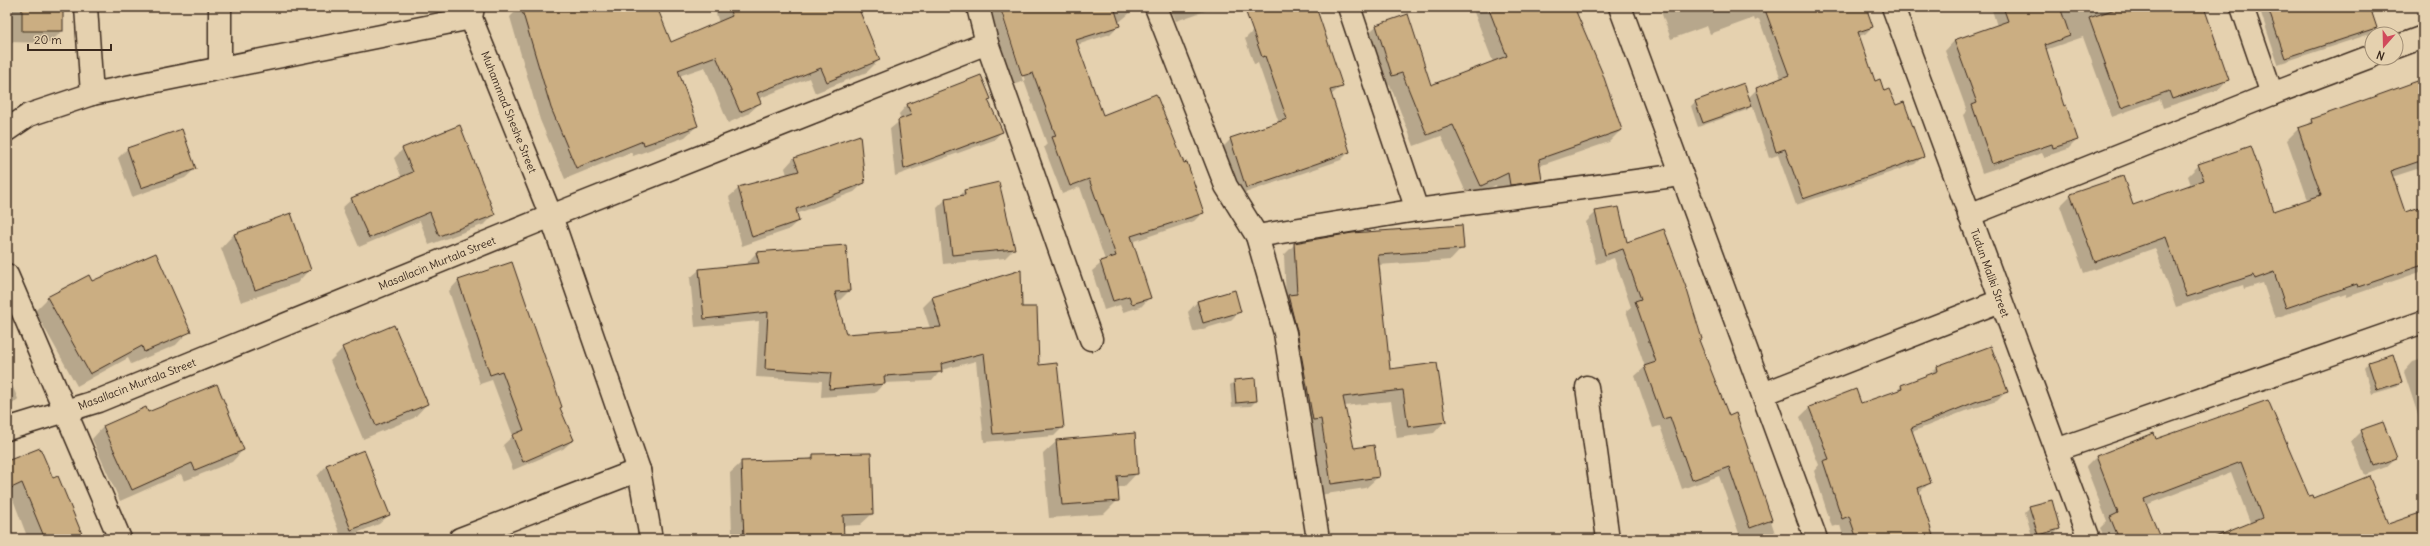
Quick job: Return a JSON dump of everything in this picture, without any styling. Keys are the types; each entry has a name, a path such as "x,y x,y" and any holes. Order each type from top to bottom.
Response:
{"street":[{"path":"86,7 92,94"},
{"path":"220,7 220,68"},
{"path":"978,7 987,43 1091,339"},
{"path":"1156,7 1226,186 1257,236 1285,333 1318,539"},
{"path":"1348,7 1417,210"},
{"path":"1620,7 1816,539"},
{"name":"Tudun Maliki Street","path":"1893,7 2000,301 2089,539"},
{"path":"2242,7 2272,94"},
{"path":"7,130 29,115 92,94 220,68 472,12"},
{"name":"Muhammad Sheshe Street","path":"472,12 552,216"},
{"path":"2404,45 2423,37"},
{"name":"Masallacin Murtala Street","path":"7,430 98,401 552,216 987,43"},
{"path":"1969,215 2272,94 2364,59"},
{"path":"1257,236 1417,210 1681,175"},
{"path":"552,216 639,470 651,539"},
{"path":"7,275 120,539"},
{"path":"1763,394 2000,301"},
{"path":"2056,450 2423,322"},
{"path":"1587,387 1608,539"},
{"path":"460,539 639,470"}],"building":[{"path":"22,7 63,7 63,31 22,31"},
{"path":"521,7 657,7 671,42 732,16 728,7 858,7 880,60 827,82 821,68 757,93 761,103 740,112 716,56 678,70 698,126 644,145 643,141 576,168 551,108"},
{"path":"1000,7 1114,7 1120,26 1076,40 1103,115 1156,94 1184,163 1187,162 1204,213 1131,236 1151,298 1132,304 1129,296 1113,301 1100,261 1116,256 1089,179 1070,186 1052,137 1056,136 1033,73 1022,76"},
{"path":"1244,7 1316,7 1343,87 1330,90 1350,152 1246,188 1230,138 1287,119 1265,56 1262,57"},
{"path":"1488,7 1574,7 1602,72 1622,130 1539,159 1542,181 1510,185 1508,173 1481,186 1453,125 1427,135 1402,73 1392,76 1376,25 1408,14 1431,85 1507,56"},
{"path":"1764,7 1866,7 1873,27 1858,32 1875,81 1880,79 1884,91 1889,89 1896,105 1904,102 1924,157 1803,199 1785,149 1776,152 1756,88 1789,75"},
{"path":"2003,7 2060,7 2070,36 2045,45 2064,106 2066,105 2078,140 2053,148 2052,144 1992,164 1972,105 1977,103 1954,40 2008,21"},
{"path":"2121,7 2204,7 2229,80 2172,99 2169,91 2121,108 2089,18"},
{"path":"2282,7 2370,7 2376,26 2364,26 2364,32 2285,58 2269,11"},
{"path":"981,75 991,99 988,100 1003,132 904,169 898,120 911,115 907,104"},
{"path":"2423,79 2423,160 2391,171 2405,212 2423,206 2423,265 2358,287 2357,284 2286,308 2274,272 2255,279 2254,275 2187,297 2166,237 2095,262 2070,194 2123,176 2133,205 2204,180 2198,164 2251,146 2274,211 2321,195 2298,128 2313,123 2312,119"},
{"path":"1744,83 1752,106 1703,123 1695,101"},
{"path":"460,125 495,215 439,236 430,212 369,238 351,198 413,172 402,148"},
{"path":"182,129 196,169 141,188 127,148"},
{"path":"860,135 865,183 796,209 799,221 752,237 738,187 799,171 794,158"},
{"path":"999,182 1015,249 952,255 945,198 965,195 964,190"},
{"path":"1619,207 1627,242 1664,229 1687,290 1702,339 1699,340 1729,416 1736,413 1772,520 1750,528 1729,467 1692,480 1670,417 1663,419 1644,366 1656,362 1635,301 1641,299 1623,249 1605,255 1595,211"},
{"path":"291,213 311,270 255,290 234,234"},
{"path":"1462,225 1464,249 1378,255 1390,369 1437,363 1446,422 1408,427 1403,390 1343,397 1354,448 1374,445 1379,477 1331,484 1321,419 1313,420 1297,331 1288,295 1297,294 1294,243 1352,233"},
{"path":"846,245 850,291 835,292 846,334 941,327 932,297 1021,270 1022,307 1037,307 1039,365 1057,363 1064,428 993,434 984,353 941,364 942,372 884,376 885,384 829,389 831,373 765,369 768,312 704,319 699,269 759,263 756,252"},
{"path":"156,253 191,332 144,352 142,346 90,374 47,297 89,275 92,281"},
{"path":"512,262 562,407 560,408 574,440 523,462 512,435 524,430 502,371 490,375 458,280"},
{"path":"1235,290 1241,312 1203,323 1197,301"},
{"path":"394,325 428,404 376,426 342,347"},
{"path":"1991,346 2008,392 1975,402 1911,428 1931,483 1918,488 1934,539 1857,539 1849,516 1842,519 1823,461 1829,459 1809,407 1856,389 1861,403 1902,389 1901,385 1938,371 1937,366"},
{"path":"2393,354 2402,382 2377,390 2368,362"},
{"path":"1255,378 1257,401 1236,403 1234,380"},
{"path":"217,384 244,450 195,470 192,463 132,490 103,426 146,407 148,412"},
{"path":"2268,400 2309,496 2313,495 2314,498 2369,476 2388,524 2423,512 2423,539 2215,539 2215,537 2262,518 2241,462 2144,499 2161,539 2119,539 2110,517 2118,513 2096,456 2154,433 2156,439"},
{"path":"2383,422 2397,458 2374,466 2360,430"},
{"path":"1135,433 1138,474 1117,476 1119,501 1062,505 1056,440"},
{"path":"40,448 53,478 58,476 84,539 45,539 22,483 7,490 7,461"},
{"path":"364,450 390,515 351,530 326,465"},
{"path":"871,453 873,514 843,515 844,539 744,539 741,461 813,459 813,454"},
{"path":"2052,500 2060,529 2038,535 2029,506"}]}
